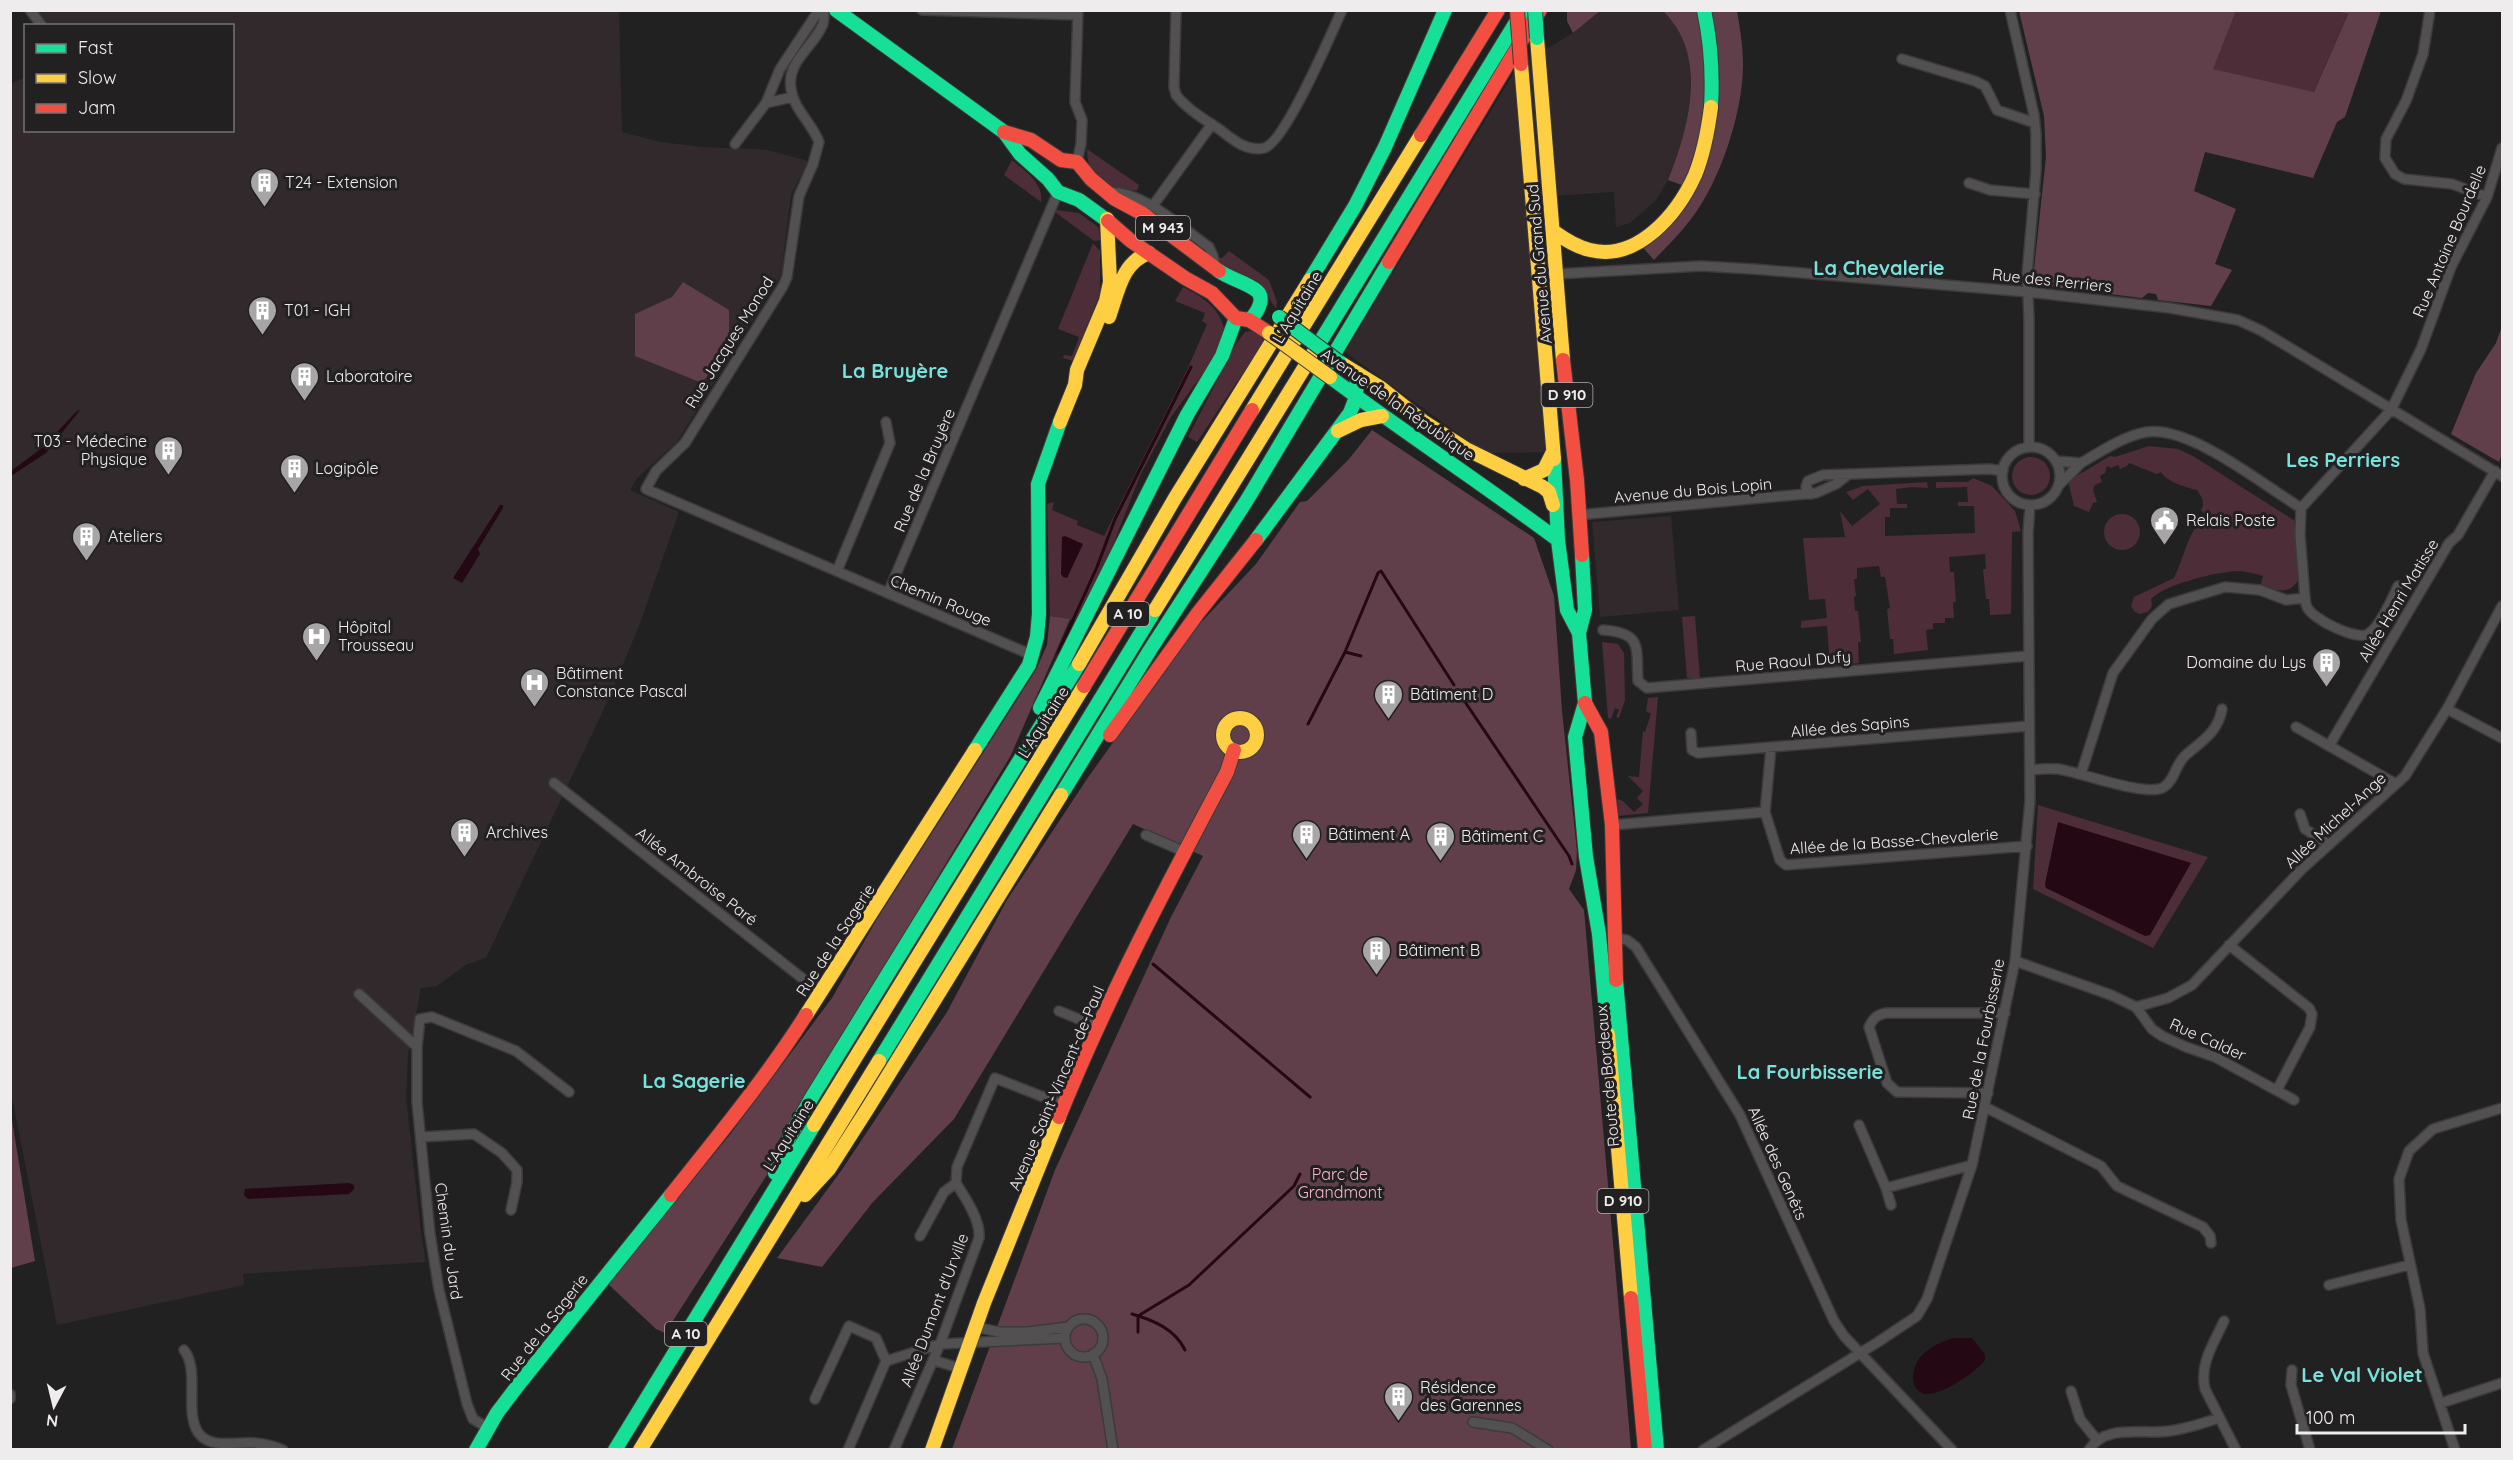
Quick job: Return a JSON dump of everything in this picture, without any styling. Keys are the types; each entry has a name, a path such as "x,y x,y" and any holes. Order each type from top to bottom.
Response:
{"main road":[{"name":"Avenue de la République","path":"836,10 1004,132 1020,154 1048,179 1058,192 1079,200 1107,219 1149,253 1212,293 1243,319 1269,333 1382,416 1529,517 1558,540"},
{"path":"757,1218 789,1138 812,1097 995,801 1126,586 1176,498 1355,206 1380,158 1445,10"},
{"name":"L'Aquitaine","path":"615,1449 1498,10"},
{"name":"Avenue du Grand Sud","path":"1517,10 1553,452"},
{"name":"A 10","path":"640,1449 1523,10"},
{"name":"Avenue du Grand Sud","path":"1535,10 1578,515"},
{"path":"776,1227 835,1159 900,1058 1263,474 1540,10"},
{"path":"1553,231 1568,243 1585,251 1595,253 1617,251 1638,242 1654,231 1680,202 1702,152 1711,112 1714,60 1704,10"},
{"name":"Avenue de la République","path":"1004,132 1031,140 1061,160 1077,162 1106,192 1179,240 1215,270 1257,291 1261,302 1279,318 1339,362 1381,388 1445,436 1485,460 1549,492 1556,513"},
{"path":"1048,179 1053,167 1061,160"},
{"name":"Rue de la Sagerie","path":"476,1449 488,1428 526,1375 737,1113 786,1047 962,774 1034,656 1040,614 1038,484 1044,462 1075,385 1077,370 1109,290 1107,219"},
{"name":"Rue de la Sagerie","path":"1075,385 1085,374 1128,266 1136,258 1149,253"},
{"path":"995,801 1024,736 1108,577 1137,513 1191,407 1243,319 1257,313 1261,302"},
{"path":"1062,794 1100,749 1198,613 1337,432 1350,413 1356,396 1357,373"},
{"path":"1337,432 1361,420 1382,416"},
{"path":"1524,478 1544,470 1553,452"},
{"name":"D 910","path":"1553,452 1558,540 1567,610 1579,633"},
{"path":"1529,517 1556,513 1578,515"},
{"name":"D 910","path":"1578,515 1585,610 1579,633"},
{"name":"Route de Bordeaux","path":"1579,633 1585,703 1575,736 1586,857 1599,934 1644,1449"},
{"name":"Route de Bordeaux","path":"1585,703 1601,732 1612,825 1618,1010 1657,1449"},
{"name":"Avenue Saint-Vincent-de-Paul","path":"932,1449 959,1368 1064,1105 1156,906 1227,772 1234,750"}],"street":[{"path":"30,10 40,24"},
{"path":"735,144 766,103 780,69 819,10"},
{"path":"766,103 793,97 790,88 792,69 823,24 824,10"},
{"path":"922,10 1078,13 1075,102 1082,120 1082,144 1077,162"},
{"path":"1176,10 1174,91 1179,99 1247,148 1262,148 1274,143 1288,122 1342,10"},
{"path":"2010,10 2035,123 2037,153 2027,275 2029,447"},
{"path":"2430,10 2423,54 2406,101 2386,139 2385,158 2395,174 2404,179 2452,184 2487,197"},
{"path":"1902,59 1975,81 1985,86 1997,110 2035,123"},
{"name":"Rue Jacques Monod","path":"646,489 656,471 685,443 787,277 799,196 813,164 819,142 815,132 795,105 793,97"},
{"path":"1152,207 1212,124"},
{"name":"Rue Antoine Bourdelle","path":"2301,508 2391,410 2421,349 2451,267 2487,197 2502,148"},
{"path":"1969,183 1990,190 2035,194"},
{"name":"Rue de la Bruyère","path":"888,593 1058,192"},
{"path":"1106,192 1128,194 1152,207 1209,247 1214,256 1215,270"},
{"name":"Rue des Perriers","path":"1556,274 1732,267 2028,292 2170,308 2238,320 2262,331 2499,474"},
{"path":"837,571 890,443 886,422"},
{"path":"2059,485 2059,469 2056,461 2044,450 2029,447 2012,455 2003,471 2003,480 2010,496 2023,504 2040,504 2049,499 2059,485 2081,463 2119,441 2148,432 2171,433 2194,441 2301,508 2300,535 2305,598 2307,607 2315,617 2350,634 2363,636 2373,630 2398,586"},
{"path":"2056,461 2081,463"},
{"name":"Avenue du Bois Lopin","path":"1811,494 1806,487 1811,477 1989,469 2003,471"},
{"name":"Avenue du Bois Lopin","path":"1578,515 1811,494 1836,484 1849,474"},
{"name":"Allée Henri Matisse","path":"2329,746 2449,543 2458,535 2499,474"},
{"name":"Chemin Rouge","path":"646,489 1034,656"},
{"name":"Rue de la Fourbisserie","path":"1703,1449 1910,1321 1923,1309 1942,1256 1972,1165 2015,961 2027,846 2030,770 2028,656 2030,505"},
{"path":"2080,774 2113,673 2152,619 2169,604 2225,587 2260,590 2286,600 2305,598"},
{"name":"Allée Michel-Ange","path":"2136,1007 2168,998 2192,985 2329,844 2404,776 2447,709 2502,606"},
{"name":"Rue Raoul Dufy","path":"1603,630 1625,632 1632,638 1636,649 1638,681 1647,688 2028,656"},
{"path":"2030,770 2058,769 2146,791 2162,789 2169,784 2181,759 2202,744 2215,729 2222,709"},
{"path":"2447,709 2502,738"},
{"name":"Allée des Sapins","path":"1691,734 1692,750 1695,753 2029,726"},
{"path":"2296,727 2396,784"},
{"name":"Allée de la Basse-Chevalerie","path":"1772,748 1765,812 1780,860 1786,865 2027,846"},
{"name":"Allée Ambroise Paré","path":"554,783 821,993"},
{"path":"1612,825 1765,812"},
{"path":"2300,814 2305,829 2329,844"},
{"path":"1146,835 1185,852"},
{"name":"Allée des Genêts","path":"1615,938 1633,943 1659,981 1736,1107 1829,1310 1844,1336 1952,1449"},
{"path":"2229,945 2309,1008 2312,1014 2310,1027 2277,1090"},
{"name":"Rue Calder","path":"2015,961 2111,995 2136,1007 2152,1029 2162,1036 2179,1045 2215,1057 2294,1100"},
{"path":"359,993 417,1047"},
{"path":"1059,1011 1098,1028"},
{"path":"1988,1093 1897,1092 1887,1083 1869,1027 1878,1015 1886,1014 2005,1013"},
{"name":"Chemin du Jard","path":"488,1428 473,1419 469,1413 440,1290 430,1234 421,1137 417,1047 420,1019 432,1017 516,1051 569,1092"},
{"path":"920,1236 944,1192 956,1183 957,1167 995,1078 1064,1105"},
{"path":"1985,1107 2101,1166 2117,1185 2203,1227 2210,1236 2211,1243"},
{"path":"2455,1449 2423,1353 2420,1309 2402,1228 2399,1189 2401,1170 2409,1151 2433,1129 2502,1108"},
{"path":"1859,1125 1891,1205"},
{"path":"421,1137 474,1134 511,1160 517,1170 511,1210"},
{"path":"1886,1188 1972,1165"},
{"name":"Allée Dumont d'Urville","path":"894,1449 940,1344 980,1234 965,1197 956,1183"},
{"path":"2329,1285 2409,1265"},
{"path":"976,1327 999,1332 1028,1332 1068,1327 1081,1319 1097,1324 1102,1340 1098,1350 1093,1354 1080,1357 1074,1354 1066,1345 1068,1327"},
{"path":"2224,1321 2202,1372 2205,1389 2236,1449"},
{"path":"814,1399 849,1326 876,1338 886,1361 848,1449"},
{"path":"886,1361 940,1344 1065,1338"},
{"path":"184,1350 189,1360 195,1424 200,1435 215,1443 254,1442 283,1449"},
{"path":"1093,1354 1102,1379 1113,1449"},
{"path":"933,1360 959,1368"},
{"path":"2292,1370 2291,1385 2310,1449"},
{"path":"2441,1403 2502,1383"},
{"path":"2071,1391 2080,1419 2097,1440"},
{"path":"2090,1449 2097,1440 2114,1433 2168,1432 2219,1418"},
{"path":"1473,1422 1512,1428 1548,1449"}],"shaded area":[{"path":"2337,10 2348,13 2314,92 2212,69 2236,11"},
{"name":"Hôpital Trousseau","path":"31,11 619,11 622,132 661,142 703,147 767,150 808,161 791,195 781,275 677,442 637,478 630,490 679,512 639,626 609,698 486,958 467,964 437,986 421,988 408,1055 406,1097 426,1262 243,1274 244,1285 57,1325 10,1087 10,84 24,77 24,132 234,132 234,24 41,24"},
{"path":"1600,11 1663,11 1678,27 1689,57 1691,89 1685,134 1668,180 1656,200 1630,223 1616,227 1614,192 1534,197 1553,452 1485,453 1345,352 1518,66 1573,33"},
{"path":"1087,149 1139,185 1137,191 1104,186 1096,180 1091,170"},
{"path":"1012,160 1037,183 1041,202 1004,175"},
{"path":"1056,210 1079,213 1098,227 1101,240 1094,241 1055,212"},
{"path":"1093,243 1100,251 1100,294 1073,361 1063,358 1064,355 1072,356 1079,337 1058,329"},
{"path":"1229,251 1269,280 1277,302 1276,308 1257,281 1220,269 1218,258 1222,258"},
{"path":"1183,287 1214,308 1226,328 1212,361 1171,417 1140,476 1080,621 1050,616 1047,504 1054,502 1052,510 1078,521 1077,525 1104,536 1187,370 1207,324 1202,321 1205,313 1175,301"},
{"path":"1253,331 1265,340 1197,442 1188,437 1236,344 1245,332"},
{"path":"80,410 46,453 11,476 11,471 42,448"},
{"path":"2149,446 2178,449 2193,456 2295,521 2299,579 2295,584 2287,590 2277,590 2261,584 2263,576 2242,571 2226,572 2191,580 2168,589 2151,599 2152,606 2148,612 2139,614 2134,611 2131,606 2134,597 2174,578 2195,528 2205,528 2208,519 2201,510 2203,502 2201,497 2197,490 2181,486 2161,472 2157,474 2129,463 2120,469 2118,465 2111,468 2107,466 2105,473 2100,476 2102,482 2095,485 2093,490 2097,502 2093,503 2089,512 2074,506 2068,481 2110,456 2115,457"},
{"path":"2031,457 2044,463 2050,476 2044,489 2031,495 2018,489 2012,476 2018,463"},
{"path":"1973,478 1992,486 2015,511 2021,531 2012,532 2011,614 1990,615 1983,569 1986,569 1985,554 1949,557 1950,572 1954,572 1956,602 1953,602 1954,618 1945,618 1945,623 1933,623 1933,629 1926,630 1928,650 1894,654 1893,639 1890,639 1887,609 1890,608 1885,577 1881,577 1879,566 1857,568 1857,579 1854,579 1856,596 1854,597 1855,611 1858,611 1861,642 1858,642 1859,663 1830,667 1827,626 1801,628 1801,621 1827,618 1825,599 1809,600 1803,538 1845,537 1840,511 1852,526 1880,504 1868,489 1853,500 1846,492 1863,486 1927,482 1928,488 1896,489 1897,504 1907,504 1907,508 1890,508 1890,517 1885,517 1885,536 1975,533 1974,506 1958,506 1958,502 1968,502 1967,487 1936,488 1936,482 1968,482"},
{"path":"500,505 503,505 503,508 478,549 480,554 462,583 453,578"},
{"path":"2122,514 2135,519 2140,532 2135,545 2122,550 2109,545 2104,532 2109,519"},
{"path":"1671,516 1679,610 1600,617 1592,522"},
{"path":"1065,536 1083,544 1067,578 1061,574 1062,537"},
{"path":"1695,616 1700,678 1687,678 1682,617"},
{"path":"1602,642 1618,644 1624,653 1625,700 1619,718 1616,717 1619,710 1615,708 1611,719 1608,718"},
{"path":"1658,697 1648,813 1618,816 1617,799 1623,801 1634,812 1643,804 1637,798 1643,791 1628,776 1639,777 1643,731 1645,732 1651,714 1646,711 1648,698"},
{"path":"2038,805 2208,857 2153,948 2033,889"},
{"path":"2058,822 2191,863 2150,935 2145,936 2046,888"},
{"path":"349,1183 354,1185 354,1189 349,1194 248,1199 244,1195 245,1189"},
{"path":"1953,1338 1972,1338 1985,1355 1985,1360 1965,1378 1946,1389 1928,1394 1922,1393 1914,1385 1913,1380 1917,1363 1932,1347"}],"green space":[{"path":"1567,10 1600,11 1573,33 1567,21"},
{"path":"1663,11 1737,11 1743,65 1739,104 1734,125 1711,186 1687,225 1654,260 1638,242 1687,187 1668,180 1683,138 1691,92 1686,49 1677,29"},
{"path":"2019,11 2236,11 2213,69 2314,92 2348,14 2337,11 2381,11 2345,117 2337,122 2313,178 2205,152 2194,191 2236,209 2215,264 2232,270 2211,306 2158,300 2156,294 2148,293 2142,298 2037,285 2033,279 2046,157 2044,116"},
{"path":"683,282 729,310 729,346 702,383 635,356 635,314 672,297"},
{"path":"2502,326 2502,454 2499,462 2451,434 2476,373 2496,343"},
{"name":"Parc de Grandmont","path":"1372,430 1534,538 1554,596 1562,711 1577,851 1576,870 1569,889 1584,910 1631,1449 952,1449 1055,1170 1171,917 1203,856 1133,824 954,1119 873,1202 822,1267 777,1258 841,1171 947,1012 1007,900 1089,776 1193,631 1256,564 1300,502 1307,501 1349,459"},
{"path":"1050,616 1070,619 1011,755 924,900 781,1153 665,1333 656,1329 607,1283 729,1136 832,998 877,919 1036,670 1047,645"},
{"path":"11,1114 35,1261 10,1268"}],"waterway":[{"path":"1058,653 1097,567 1115,519 1191,367"},
{"path":"1345,652 1378,573 1381,571 1454,685"},
{"path":"1308,724 1345,652 1361,656"},
{"path":"1459,693 1569,856 1572,864"},
{"path":"1153,964 1310,1097"},
{"path":"1138,1332 1138,1316 1189,1285 1294,1186 1300,1174"},
{"path":"1132,1314 1163,1326 1175,1336 1185,1350"}],"traffic: fast":[{"path":"836,10 1004,132 1020,154 1048,179 1058,192 1079,200 1108,221"},
{"path":"1310,280 1355,206 1385,147 1445,10"},
{"path":"1535,10 1537,38"},
{"path":"1704,10 1711,58 1711,107"},
{"path":"1317,347 1523,11"},
{"path":"1061,795 1150,650 1247,500 1389,262"},
{"path":"1219,271 1260,294 1259,307 1249,320"},
{"path":"1279,317 1339,362"},
{"path":"1040,708 1187,415 1222,356 1236,318"},
{"path":"1256,540 1350,413 1356,397 1357,373"},
{"path":"1330,377 1558,540"},
{"path":"975,750 1029,665 1037,637 1039,614 1038,484 1060,422"},
{"path":"1554,459 1558,540 1567,610 1579,633"},
{"path":"1582,555 1585,610 1579,633 1585,703 1575,737 1586,857 1599,934 1608,1034"},
{"path":"879,1061 1155,610"},
{"path":"775,1173 789,1138 812,1097 1079,664"},
{"path":"1616,980 1657,1450"},
{"path":"615,1450 814,1125"},
{"path":"476,1450 497,1413 519,1384 671,1195"}],"traffic: slow":[{"path":"1537,38 1563,360"},
{"path":"1521,64 1554,459"},
{"path":"1553,231 1566,240 1590,250 1608,252 1624,249 1640,242 1667,219 1688,190 1701,158 1711,107"},
{"path":"1252,410 1421,135"},
{"path":"1060,422 1075,385 1077,370 1106,301 1110,282 1107,219"},
{"path":"1109,317 1122,279 1133,263 1149,253"},
{"path":"1079,664 1175,498 1310,280"},
{"path":"1269,333 1330,377"},
{"path":"1155,610 1317,347"},
{"path":"1339,362 1381,388 1424,422 1466,449 1543,487 1549,492 1553,505"},
{"path":"1338,431 1361,420 1382,416"},
{"path":"1524,479 1544,470 1553,452"},
{"path":"814,1125 1084,686"},
{"path":"1240,718 1252,723 1257,735 1252,747 1240,752 1228,747 1223,735 1228,723 1240,718"},
{"path":"806,1015 975,750"},
{"path":"805,1195 829,1169 1061,795"},
{"path":"1608,1034 1631,1298"},
{"path":"640,1450 879,1061"},
{"path":"932,1450 984,1303 1059,1117"}],"traffic: jam":[{"path":"1421,135 1498,10"},
{"path":"1517,10 1521,64"},
{"path":"1389,262 1540,10"},
{"path":"1004,132 1031,140 1061,160 1077,162 1091,179 1115,199 1143,214 1219,271"},
{"path":"1108,221 1131,241 1185,278 1212,293 1236,318 1249,320 1269,333"},
{"path":"1563,360 1577,480 1582,555"},
{"path":"1084,686 1252,410"},
{"path":"1110,735 1198,613 1256,540"},
{"path":"1585,703 1601,732 1612,825 1616,980"},
{"path":"1059,1117 1117,985 1227,772 1234,750"},
{"path":"671,1195 758,1084 806,1015"},
{"path":"1631,1298 1645,1450"}],"place":[{"name":"T24 - Extension","path":"264,208"},
{"name":"T01 - IGH","path":"263,336"},
{"name":"Laboratoire","path":"305,402"},
{"name":"T03 - Médecine Physique","path":"168,476"},
{"name":"Logipôle","path":"294,494"},
{"name":"Relais Poste","path":"2165,546"},
{"name":"Ateliers","path":"87,562"},
{"name":"Hôpital Trousseau","path":"317,662"},
{"name":"Domaine du Lys","path":"2327,688"},
{"name":"Bâtiment Constance Pascal","path":"535,708"},
{"name":"Bâtiment D","path":"1389,720"},
{"name":"Archives","path":"465,858"},
{"name":"Bâtiment A","path":"1307,860"},
{"name":"Bâtiment C","path":"1440,862"},
{"name":"Bâtiment B","path":"1377,976"},
{"name":"Résidence des Garennes","path":"1399,1422"}],"district":[{"name":"La Chevalerie","path":"1879,268"},
{"name":"La Bruyère","path":"895,371"},
{"name":"Les Perriers","path":"2343,460"},
{"name":"La Fourbisserie","path":"1810,1072"},
{"name":"La Sagerie","path":"694,1081"},
{"name":"Le Val Violet","path":"2362,1375"}]}
